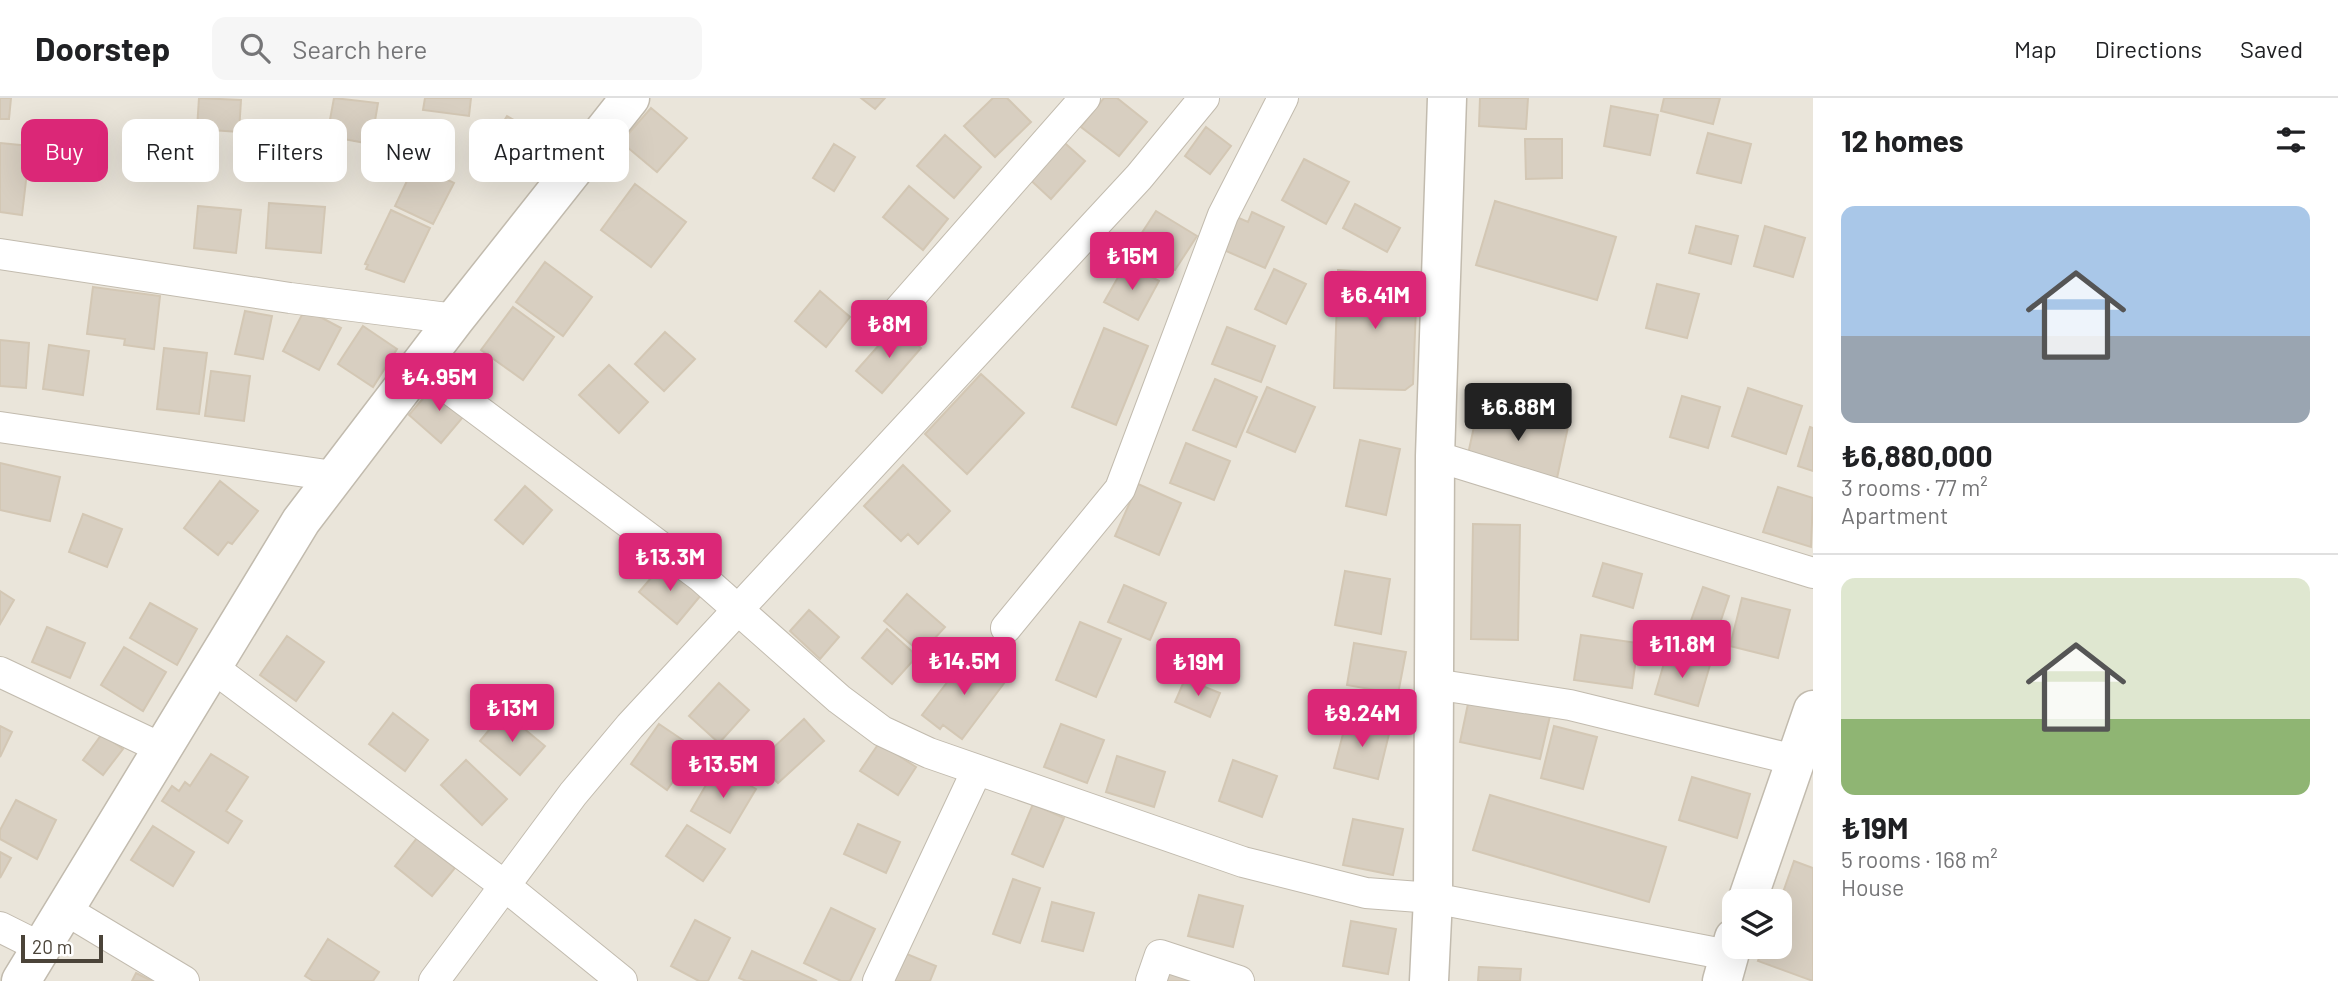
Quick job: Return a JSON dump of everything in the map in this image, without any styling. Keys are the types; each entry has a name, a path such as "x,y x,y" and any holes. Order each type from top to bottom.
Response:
{"street":[{"path":"21,981 301,521 455,319 630,98"},
{"path":"884,327 1085,98"},
{"path":"434,981 589,775 1139,177 1204,98"},
{"path":"1006,628 1084,536 1119,489 1223,215 1283,98"},
{"path":"1429,981 1433,898 1435,456 1447,98"},
{"path":"0,254 290,298 455,319"},
{"path":"421,367 701,576 839,699 882,730 929,753 1243,862 1366,893 1433,898 1722,957"},
{"path":"0,427 333,477"},
{"path":"1435,456 1813,573"},
{"path":"212,667 505,887 622,981"},
{"path":"0,672 163,749"},
{"path":"1434,684 1570,705 1795,760"},
{"path":"1751,889 1813,710"},
{"path":"878,981 977,770"},
{"path":"64,909 184,981"},
{"path":"0,927 40,947"},
{"path":"1151,981 1160,955 1224,978"}],"shaded area":[{"path":"0,98 1813,98 1813,981 0,981"}],"building":[{"path":"0,98 11,98 9,119 0,119"},
{"path":"199,98 241,100 240,119 233,119 233,132 219,131 219,119 198,119"},
{"path":"334,98 378,103 375,119 361,119 361,142 347,140 347,119 330,119"},
{"path":"425,98 471,98 469,116 423,110"},
{"path":"861,98 885,98 875,109"},
{"path":"993,98 1007,98 1031,122 995,157 964,126"},
{"path":"1104,98 1117,98 1147,122 1119,156 1081,127"},
{"path":"1480,98 1528,98 1526,129 1479,126"},
{"path":"1664,98 1720,98 1713,124 1661,111"},
{"path":"1611,106 1658,115 1650,155 1604,146"},
{"path":"651,108 687,138 657,172 629,149 629,133"},
{"path":"1206,127 1231,146 1210,174 1185,156"},
{"path":"1708,133 1751,144 1741,183 1697,173"},
{"path":"945,135 981,167 954,198 917,166"},
{"path":"1058,137 1085,161 1051,199 1025,175"},
{"path":"1525,139 1562,139 1562,178 1526,179"},
{"path":"0,143 21,145 21,182 26,182 22,215 0,212"},
{"path":"834,144 855,157 834,191 813,178"},
{"path":"1304,159 1349,182 1326,224 1282,200"},
{"path":"406,182 454,183 433,224 395,206"},
{"path":"635,184 686,222 651,267 601,230"},
{"path":"909,186 948,219 923,250 883,217"},
{"path":"1495,201 1616,237 1597,300 1476,265"},
{"path":"269,203 325,207 321,253 266,248"},
{"path":"1355,204 1400,228 1387,252 1343,228"},
{"path":"198,206 241,210 236,253 194,248"},
{"path":"391,210 430,228 404,282 366,269 368,265 365,264"},
{"path":"1156,211 1197,236 1175,270 1134,245"},
{"path":"1252,212 1284,227 1265,268 1217,247 1232,215 1248,222"},
{"path":"1696,226 1738,236 1731,264 1689,253"},
{"path":"1765,226 1805,238 1793,277 1754,266"},
{"path":"545,262 592,297 563,336 516,302"},
{"path":"1126,263 1159,281 1138,320 1104,302"},
{"path":"1274,269 1306,284 1286,324 1255,309"},
{"path":"1338,270 1412,275 1417,281 1413,384 1405,390 1334,388"},
{"path":"1657,284 1699,294 1687,338 1646,328"},
{"path":"93,287 160,296 154,349 124,345 125,339 87,334"},
{"path":"820,291 850,317 826,347 795,321"},
{"path":"513,307 554,337 523,380 481,350"},
{"path":"305,309 341,328 319,370 283,351"},
{"path":"245,311 272,316 263,359 235,354"},
{"path":"363,326 397,349 373,387 338,364"},
{"path":"896,326 921,348 882,393 856,371"},
{"path":"1227,327 1275,346 1261,382 1212,364"},
{"path":"1104,328 1148,346 1116,425 1072,407"},
{"path":"665,332 695,359 664,391 635,364"},
{"path":"0,340 29,343 26,388 0,386"},
{"path":"49,345 89,351 83,395 43,389"},
{"path":"164,348 207,353 199,414 157,409"},
{"path":"609,365 648,402 619,433 579,395"},
{"path":"211,371 250,376 244,421 205,416"},
{"path":"981,374 1024,413 967,474 925,434"},
{"path":"1215,379 1257,397 1236,447 1193,430"},
{"path":"436,383 469,410 441,443 409,415"},
{"path":"1267,387 1315,407 1295,452 1247,432"},
{"path":"1748,388 1802,406 1786,454 1732,436"},
{"path":"1682,396 1720,407 1708,448 1670,437"},
{"path":"1478,408 1568,427 1557,478 1467,459"},
{"path":"1810,427 1813,428 1813,471 1798,466"},
{"path":"1360,440 1400,449 1386,515 1346,506"},
{"path":"1186,443 1230,461 1214,500 1170,483"},
{"path":"0,463 60,477 50,521 0,510"},
{"path":"903,465 950,511 918,544 908,534 901,541 864,506"},
{"path":"220,481 258,511 232,544 228,542 218,555 184,528"},
{"path":"1138,484 1181,503 1159,555 1115,536"},
{"path":"525,486 552,510 523,544 495,520"},
{"path":"1778,487 1813,498 1811,547 1763,532"},
{"path":"83,514 122,529 107,567 69,552"},
{"path":"1473,524 1520,525 1518,640 1471,639"},
{"path":"664,563 701,595 677,624 639,592"},
{"path":"1603,563 1642,574 1633,608 1593,596"},
{"path":"1345,571 1390,579 1381,634 1335,625"},
{"path":"1124,585 1166,603 1150,640 1108,622"},
{"path":"1703,587 1729,596 1715,638 1688,629"},
{"path":"0,591 14,600 0,624"},
{"path":"907,594 945,627 921,653 884,621"},
{"path":"1742,598 1790,610 1778,658 1730,646"},
{"path":"150,603 197,629 177,665 130,638"},
{"path":"809,610 839,637 820,659 790,631"},
{"path":"1080,622 1121,639 1096,697 1056,680"},
{"path":"47,627 85,643 70,678 32,662"},
{"path":"887,629 917,656 892,684 862,658"},
{"path":"1581,635 1638,643 1632,688 1574,680"},
{"path":"287,636 324,662 296,701 260,675"},
{"path":"1354,643 1406,652 1398,694 1347,685"},
{"path":"124,647 166,672 143,711 101,685"},
{"path":"1667,653 1710,665 1698,706 1655,694"},
{"path":"969,654 1005,682 962,739 943,725 940,729 922,715"},
{"path":"1185,679 1220,693 1210,717 1175,702"},
{"path":"719,683 749,710 719,743 689,716"},
{"path":"1469,699 1550,716 1540,759 1460,742"},
{"path":"504,712 545,746 520,775 480,741"},
{"path":"393,713 428,740 405,771 369,744"},
{"path":"804,719 824,741 778,783 758,762"},
{"path":"1347,719 1390,730 1378,779 1334,768"},
{"path":"659,724 696,749 667,790 631,764"},
{"path":"1061,724 1104,740 1087,783 1044,767"},
{"path":"0,726 12,732 0,757"},
{"path":"1554,726 1597,737 1583,789 1541,778"},
{"path":"102,734 123,749 103,775 83,760"},
{"path":"879,743 916,767 898,795 860,771"},
{"path":"211,754 248,777 226,811 242,821 228,843 162,801 172,786 179,791 185,782 190,786"},
{"path":"1117,756 1165,772 1154,807 1106,792"},
{"path":"466,760 507,799 482,825 441,785"},
{"path":"1233,760 1277,776 1262,817 1219,801"},
{"path":"717,766 756,789 730,833 691,811"},
{"path":"1692,777 1750,794 1737,838 1679,820"},
{"path":"1490,795 1666,847 1649,902 1473,850"},
{"path":"16,800 56,820 37,859 0,839 0,830"},
{"path":"1033,804 1064,818 1043,867 1012,854"},
{"path":"1353,819 1403,829 1393,875 1343,865"},
{"path":"858,824 900,842 886,873 844,854"},
{"path":"687,825 725,849 703,881 666,856"},
{"path":"153,826 194,852 173,886 131,860"},
{"path":"417,838 455,868 432,896 395,866"},
{"path":"0,852 11,858 0,878"},
{"path":"1794,861 1813,868 1813,981 1758,961 1792,959 1792,889 1784,889"},
{"path":"1013,879 1040,888 1020,943 993,934"},
{"path":"1199,895 1243,906 1233,947 1188,936"},
{"path":"1052,902 1094,913 1083,951 1042,941"},
{"path":"831,908 875,929 850,981 841,981 804,963"},
{"path":"695,920 730,938 708,981 699,981 671,966"},
{"path":"1351,921 1396,929 1388,974 1343,966"},
{"path":"328,939 379,972 373,981 313,981 305,976"},
{"path":"897,950 936,966 930,981 883,981"},
{"path":"752,951 817,981 746,981 739,978"},
{"path":"1479,967 1521,969 1520,981 1478,981"},
{"path":"1167,971 1191,977 1190,981 1164,981"},
{"path":"136,973 152,981 132,981"}]}
